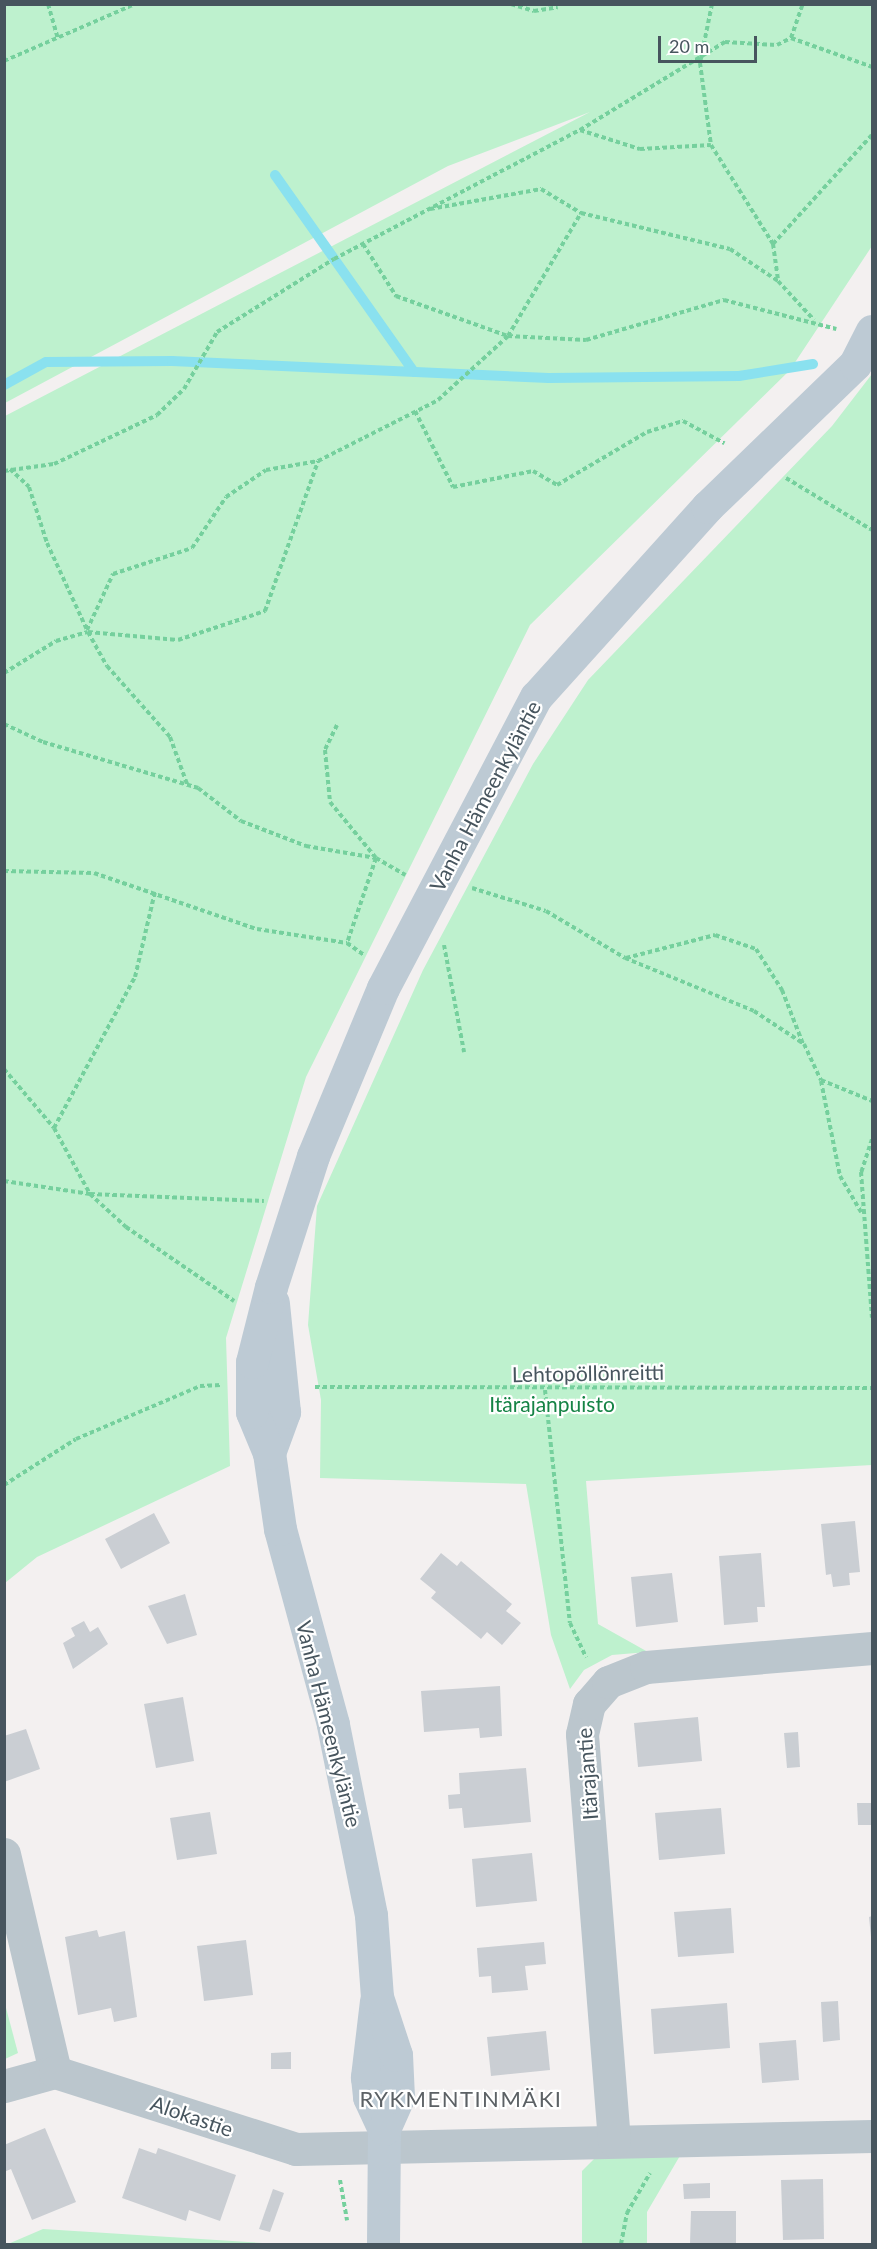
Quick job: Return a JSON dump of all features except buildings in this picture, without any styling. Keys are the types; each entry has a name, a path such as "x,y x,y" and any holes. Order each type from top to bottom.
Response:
{"street":[{"name":"Vanha Hämeenkyläntie","path":"383,2244 383,2137 369,2097 367,2077 377,1996 370,1916 352,1815 280,1529 269,1453 252,1412 251,1386 271,1287 336,1096 434,891 536,697 756,460 855,364 870,336"},
{"name":"Itärajantie","path":"614,2141 582,1734 589,1704 608,1682 646,1667 873,1648"},
{"path":"4,1854 55,2072 4,2086"},
{"name":"Alokastie","path":"55,2072 296,2149 339,2148 383,2137"},
{"path":"383,2137 614,2141 873,2136"}],"path":[{"path":"48,4 58,38"},
{"path":"4,61 135,4"},
{"path":"511,4 534,11 558,7"},
{"path":"712,4 702,56 711,145 773,244 778,281"},
{"path":"7,470 54,464 157,415 184,389 217,332 423,210 580,130 725,42 777,45 791,38 802,4"},
{"path":"791,38 873,67"},
{"path":"580,130 640,149 711,145"},
{"path":"773,244 873,135"},
{"path":"423,210 541,189 581,213 730,249 778,281 814,320"},
{"path":"88,632 113,574 192,548 226,497 266,470 318,461 438,400 508,336 581,213"},
{"path":"363,244 396,296 508,336 586,340 724,300 814,320 870,336"},
{"path":"415,411 453,487 533,471 557,485 647,432 683,421 756,460 873,530"},
{"path":"4,673 56,641 88,632 178,640 265,611 318,461"},
{"path":"7,470 29,487 47,543 88,632 107,666 170,737 188,785"},
{"path":"4,724 44,742 188,785 241,821 306,846 376,858 434,891 476,888 546,911 625,958 754,1011 804,1044"},
{"path":"337,725 325,750 330,802 376,858"},
{"path":"347,943 376,858"},
{"path":"4,871 94,873 155,892 257,929 347,943 392,975"},
{"path":"434,891 465,1052"},
{"path":"54,1128 135,977 155,892"},
{"path":"625,958 715,935 756,949 782,990 820,1080 840,1176 863,1215"},
{"path":"4,1069 54,1128 90,1194 126,1227 250,1312 271,1287"},
{"path":"820,1080 873,1101"},
{"path":"873,1139 861,1172 873,1318"},
{"path":"4,1181 90,1194 298,1203"},
{"path":"4,1485 76,1439 200,1386 232,1385"},
{"name":"Lehtopöllönreitti","path":"304,1387 545,1390 873,1388"},
{"path":"545,1390 570,1623 587,1660"},
{"path":"339,2148 348,2234"},
{"path":"621,2244 627,2213 656,2163"}],"green space":[{"path":"4,5 872,5 872,246 790,370 530,625 306,1077 226,1338 230,1466 37,1557 5,1583 5,416 590,112 448,166 5,403"},
{"name":"Itärajanpuisto","path":"872,374 872,1465 586,1481 598,1624 648,1652 612,1655 584,1670 570,1689 551,1635 526,1484 320,1478 321,1400 308,1325 317,1206 423,970 533,764 588,680 832,426"},
{"path":"5,2004 18,2053 4,2059"},
{"path":"681,2154 647,2212 647,2244 582,2244 582,2171 598,2155"},
{"path":"43,2229 279,2244 8,2244"}],"waterway":[{"path":"275,175 414,372"},
{"path":"4,385 46,362 172,361 549,378 739,376 813,364"}],"district":[{"name":"RYKMENTINMÄKI","path":"461,2099"}]}
